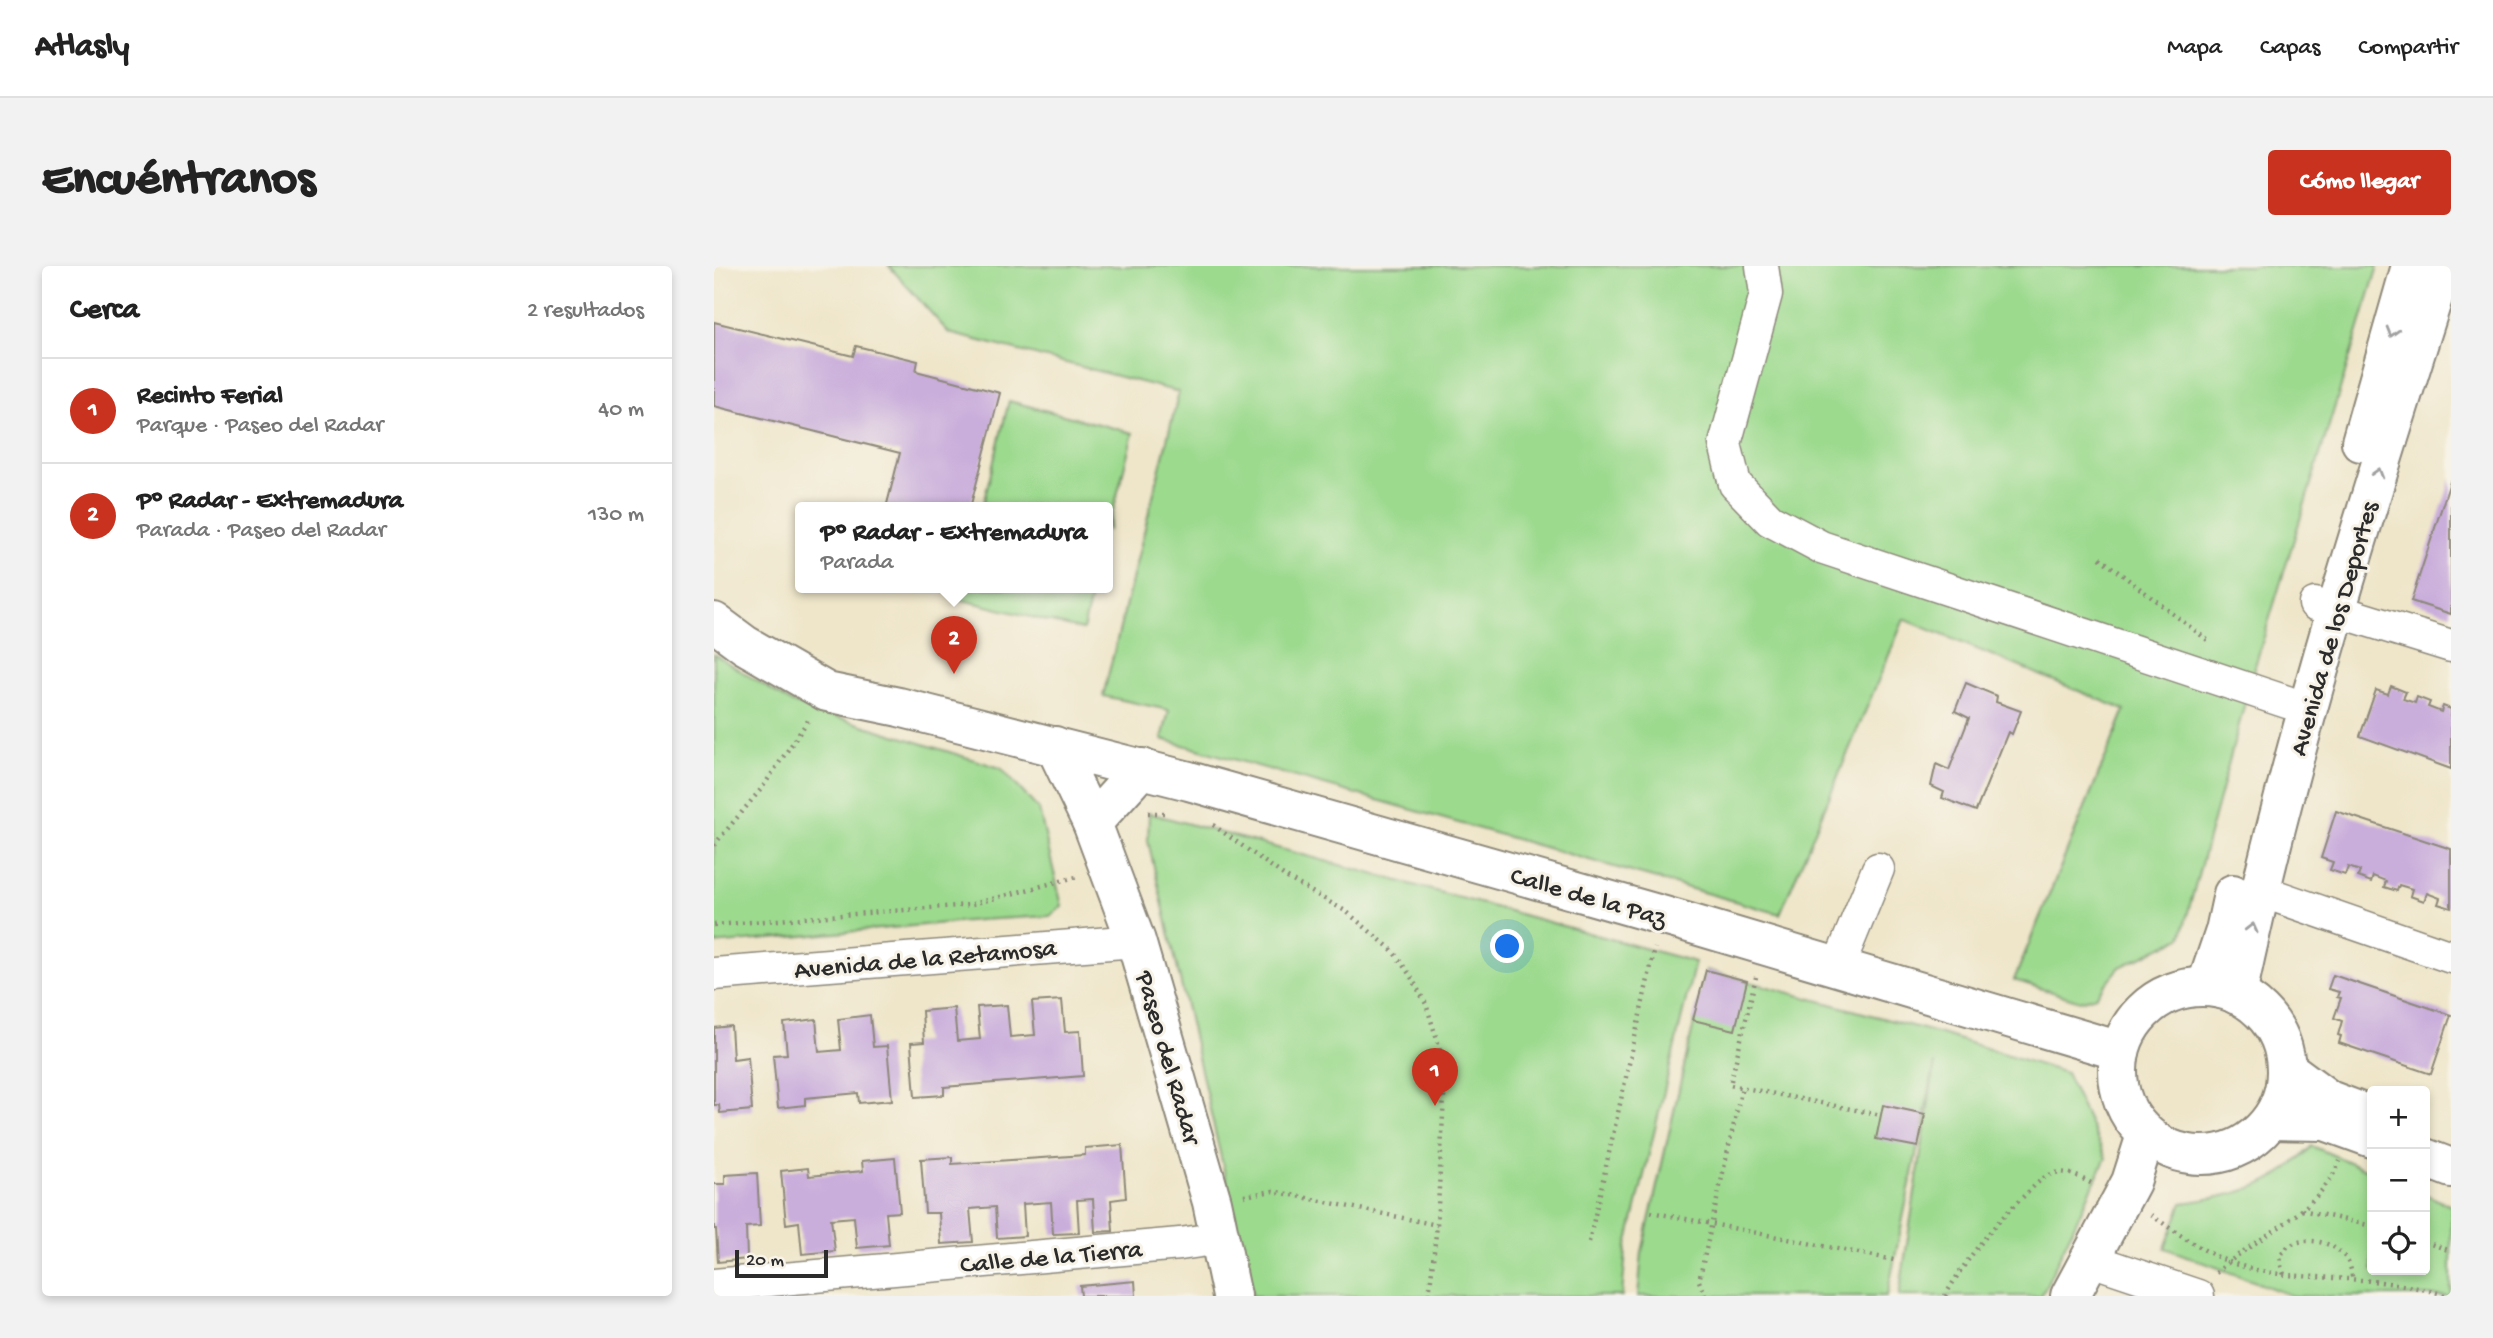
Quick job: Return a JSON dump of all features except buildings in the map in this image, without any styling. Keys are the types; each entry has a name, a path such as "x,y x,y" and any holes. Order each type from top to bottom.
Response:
{"street":[{"path":"1762,266 1766,294 1725,444 1735,484 1770,520 1821,547 2287,702"},
{"name":"Avenida de los Deportes","path":"2221,991 2261,891 2325,607 2411,266"},
{"name":"Avenida de los Deportes","path":"2221,991 2225,931 2247,833 2287,702 2325,607 2443,266"},
{"path":"2325,607 2451,646"},
{"path":"714,622 745,645 827,692 899,706 1055,746"},
{"name":"Calle de la Paz","path":"1055,746 1142,768 1662,916 2120,1051"},
{"name":"Paseo del Radar","path":"1055,746 1092,823 1136,941 1212,1202 1232,1296"},
{"path":"1092,823 1142,768"},
{"path":"1838,967 1878,869"},
{"path":"2261,891 2451,957"},
{"name":"Avenida de la Retamosa","path":"714,974 1136,941"},
{"path":"2188,988 2221,991 2254,1004 2279,1037 2287,1069 2282,1098 2270,1120 2254,1138 2239,1147 2206,1155 2173,1151 2147,1135 2127,1109 2118,1083 2120,1051 2129,1029 2146,1007 2171,992 2188,988"},
{"path":"2287,1069 2365,1128"},
{"path":"2270,1120 2325,1121 2365,1128"},
{"path":"2070,1296 2098,1274 2132,1203 2131,1182 2147,1135"},
{"path":"2430,1137 2451,1144"},
{"path":"2132,1203 2149,1193 2188,1154"},
{"path":"2430,1160 2451,1168"},
{"name":"Calle de la Tierra","path":"714,1285 1180,1244 1221,1238"},
{"path":"2098,1274 2196,1295"}],"path":[{"path":"2100,558 2210,642"},
{"path":"714,845 762,788 827,692"},
{"path":"1138,813 1172,813"},
{"path":"1205,820 1289,879 1347,912 1392,950 1426,1004 1443,1059 1443,1143 1429,1296"},
{"path":"714,925 969,905 1109,869"},
{"path":"1589,1242 1662,916"},
{"path":"1763,946 1730,1085 1881,1115"},
{"path":"1704,1296 1699,1281 1741,1087"},
{"path":"2196,1295 2229,1261 2280,1228 2317,1197 2365,1128"},
{"path":"1945,1296 1996,1223 2043,1179 2054,1173 2067,1172 2132,1203 2207,1252 2245,1267 2284,1275 2352,1279 2428,1290 2448,1296"},
{"path":"1212,1202 1273,1191 1437,1225"},
{"path":"2301,1210 2367,1225"},
{"path":"1651,1212 1894,1260"},
{"path":"2284,1275 2280,1266 2280,1256 2284,1250 2300,1241 2311,1241 2323,1242 2343,1255 2352,1270 2352,1279"},
{"path":"2430,1244 2451,1251"}],"green space":[{"path":"889,266 2378,266 2255,666 2181,938 2120,967 2096,996 2080,1001 2014,980 2125,710 1904,619 1780,914 1162,739 1169,710 1103,696 1179,392 949,333"},
{"path":"1009,401 1133,433 1113,511 1113,502 984,502"},
{"path":"961,593 1092,593 1083,630 959,599"},
{"path":"714,654 792,703 1001,768 1039,810 1062,906 1050,916 714,944"},
{"path":"1149,813 1695,962 1626,1250 1622,1296 1253,1296 1148,841"},
{"path":"1706,970 1941,1034 2066,1073 2106,1158 2041,1296 1899,1296 1935,1063 1887,1296 1638,1296 1642,1252"},
{"path":"2312,1146 2367,1170 2367,1275 2430,1275 2430,1196 2451,1206 2451,1296 2293,1296 2165,1248 2182,1203 2253,1188 2283,1172"}],"place":[{"name":"Pº Radar - Extremadura","path":"954,674"},
{"name":"Recinto Ferial","path":"1435,1106"}]}
